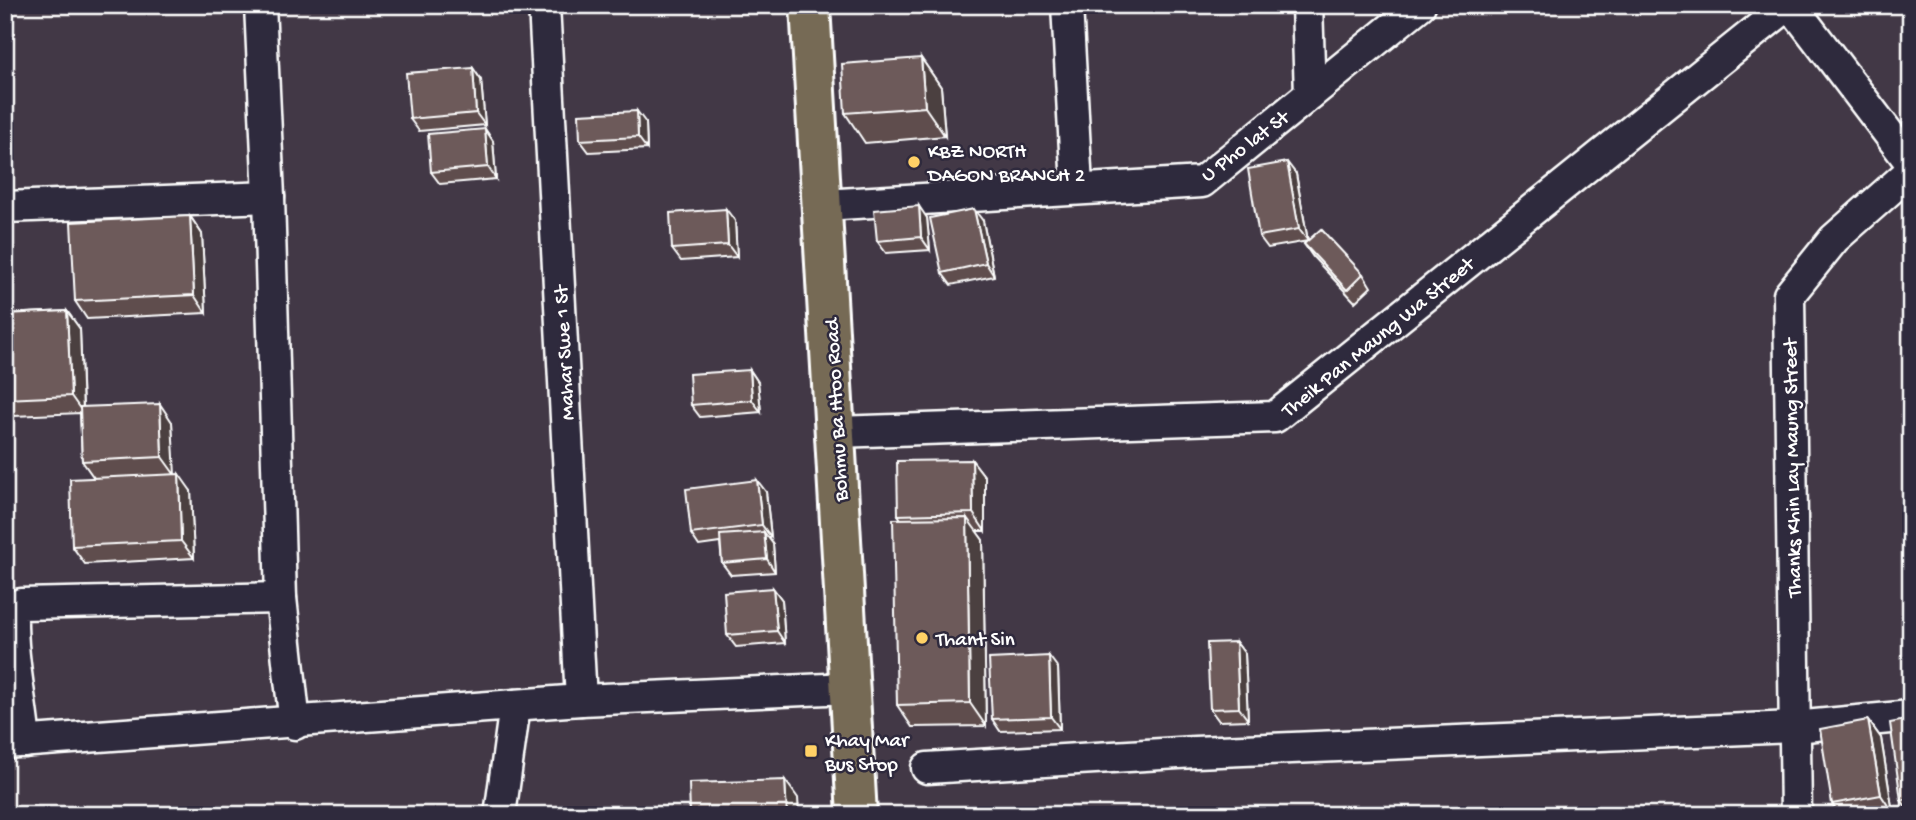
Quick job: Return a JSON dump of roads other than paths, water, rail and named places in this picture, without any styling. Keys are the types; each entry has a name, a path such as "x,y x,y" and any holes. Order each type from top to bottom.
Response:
{"main road":[{"name":"Bohmu Ba Htoo Road","path":"810,5 857,815"}],"street":[{"path":"260,5 270,197 281,598 295,724"},
{"name":"Mahar Swe 1 St","path":"544,5 581,700"},
{"path":"1067,5 1077,187"},
{"path":"1307,5 1310,94"},
{"name":"U Pho lat St","path":"823,205 1077,187 1202,182 1420,5"},
{"path":"1789,5 1911,163"},
{"name":"Theik Pan Maung Wa Street","path":"836,432 1275,418 1789,5"},
{"name":"Thanks Khin Lay Maung Street","path":"1796,815 1788,295 1834,239 1911,171"},
{"path":"5,207 270,197"},
{"path":"281,598 21,604 12,613 13,656 20,688 15,743 295,724 581,700 850,688"},
{"path":"500,815 515,705"},
{"path":"927,768 1195,752 1794,727 1911,716"}],"place":[{"name":"KBZ NORTH DAGON BRANCH 2","path":"914,162"},
{"name":"Thant Sin","path":"922,638"},
{"name":"Khay Mar Bus Stop","path":"811,751"}]}
